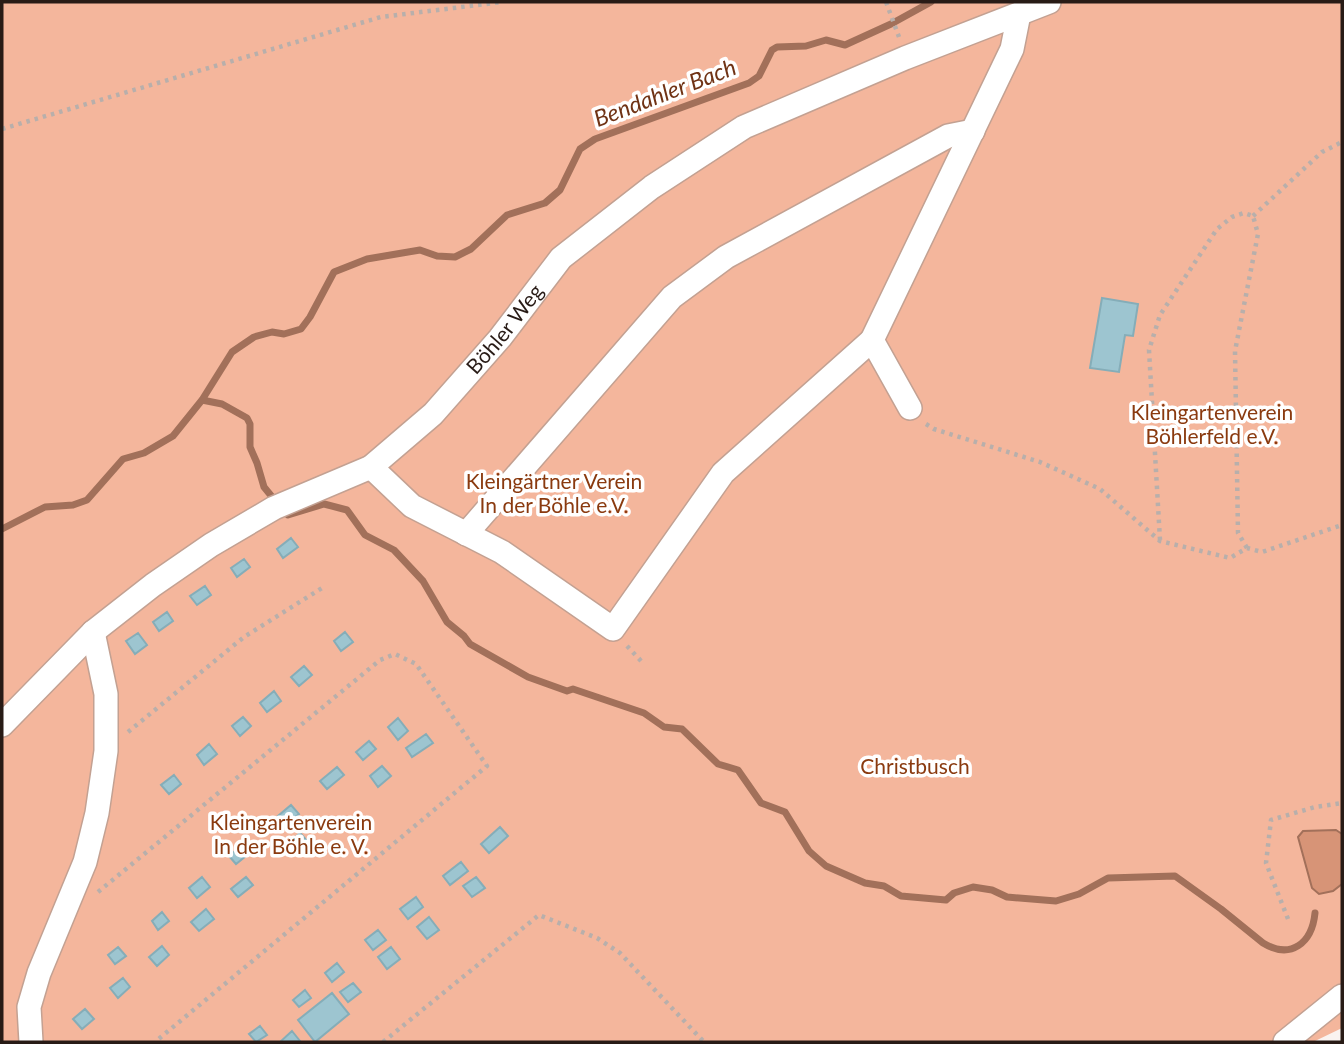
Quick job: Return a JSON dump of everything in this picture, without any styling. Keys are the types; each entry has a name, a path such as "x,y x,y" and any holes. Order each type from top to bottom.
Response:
{"street":[{"name":"Böhler Weg","path":"2,725 93,632 153,585 274,508 371,467 433,414 500,338 561,258 652,187 744,127 905,58 1049,2"},
{"path":"371,467 412,506 502,552 612,629 723,473 872,340 1012,49 1019,14"},
{"path":"466,534 614,361 672,297 693,280 737,251 948,136 973,131"},
{"path":"872,340 910,408"},
{"path":"31,1042 29,1007 39,973 85,862 97,813 106,751 106,694 93,632"},
{"path":"1285,1042 1342,996"}],"path":[{"path":"2,129 381,17 502,2"},
{"path":"886,2 897,30"},
{"path":"1253,216 1322,152 1342,142"},
{"path":"1160,541 1149,349 1160,315 1217,229 1231,217 1244,213 1253,216"},
{"path":"1253,216 1258,234 1236,351 1238,533 1247,548 1262,552 1342,525"},
{"path":"910,408 922,422 934,429 1040,463 1100,489 1160,541 1230,558 1247,548"},
{"path":"106,751 244,637 322,588"},
{"path":"69,905 99,892 380,660 395,654 416,664 487,766 155,1042"},
{"path":"1287,919 1266,863 1271,820 1315,807 1342,803"},
{"path":"383,1042 539,915 597,937 620,953 704,1042"}],"green space":[{"name":"Christbusch","path":"2,2 1342,2 1342,1028 1313,1042 2,1042"}],"shaded area":[{"path":"1336,830 1342,834 1342,884 1333,891 1319,894 1312,888 1298,837 1303,831"}],"building":[{"path":"1102,298 1138,304 1133,336 1125,335 1119,372 1090,368"},
{"path":"291,538 298,547 283,558 277,549"},
{"path":"244,559 250,567 237,577 231,568"},
{"path":"205,586 211,595 197,605 190,596"},
{"path":"167,612 173,621 159,631 153,622"},
{"path":"345,632 353,642 341,651 334,641"},
{"path":"138,633 147,645 135,654 126,641"},
{"path":"304,666 312,675 299,686 291,677"},
{"path":"274,691 281,701 267,712 260,703"},
{"path":"243,717 251,726 240,736 232,726"},
{"path":"398,718 408,731 398,740 388,727"},
{"path":"426,734 433,743 412,757 406,748"},
{"path":"369,741 376,749 363,760 356,752"},
{"path":"209,744 217,754 204,765 197,755"},
{"path":"382,766 391,776 378,787 370,776"},
{"path":"337,767 344,775 327,789 320,781"},
{"path":"174,775 181,784 169,794 161,785"},
{"path":"291,805 299,814 285,825 278,816"},
{"path":"500,827 508,836 489,853 481,844"},
{"path":"300,833 308,842 296,852 289,843"},
{"path":"243,844 251,852 236,864 229,856"},
{"path":"461,862 468,871 450,885 443,876"},
{"path":"202,877 210,887 197,898 189,888"},
{"path":"246,877 253,885 238,897 231,889"},
{"path":"476,877 485,888 472,897 463,886"},
{"path":"416,897 423,907 408,919 400,909"},
{"path":"206,909 214,919 199,931 191,922"},
{"path":"162,912 169,921 158,930 152,921"},
{"path":"429,917 439,930 427,939 417,927"},
{"path":"378,930 386,940 373,950 365,940"},
{"path":"162,946 169,955 157,966 149,957"},
{"path":"118,947 126,956 115,964 108,955"},
{"path":"391,947 400,959 387,969 378,957"},
{"path":"337,963 344,972 332,982 325,973"},
{"path":"123,978 130,987 118,998 110,988"},
{"path":"353,983 361,992 348,1002 340,992"},
{"path":"305,990 311,998 299,1007 293,1000"},
{"path":"332,993 349,1014 315,1042 298,1020"},
{"path":"85,1009 94,1019 82,1029 73,1019"},
{"path":"260,1026 267,1035 256,1042 249,1034"},
{"path":"292,1031 300,1041 280,1042"}],"waterway":[{"name":"Bendahler Bach","path":"2,529 45,507 73,505 87,500 123,459 144,453 173,436 202,400 232,352 254,337 301,329 334,272 367,259 420,250 437,256 455,257 471,249 507,215 545,203 560,190 580,149 595,139 749,83 759,76 772,50 777,47 806,46 826,40 845,45 931,2"},
{"path":"202,400 222,404 247,418 250,424 250,447 264,487 273,498"},
{"path":"288,515 324,504 347,510 365,535 394,550 423,581 447,622 470,644 528,677 644,713 664,727 682,729 718,764 738,770 761,803 785,812 809,851 826,866 865,883 884,886 901,896 946,900 954,893 973,887 992,890 1007,897 1056,901 1079,894 1108,878 1175,876 1263,943 1283,950 1298,946 1305,940 1310,933 1315,913"}],"park label":[{"name":"Kleingartenverein Böhlerfeld e.V.","path":"1212,425"},
{"name":"Kleingärtner Verein In der Böhle e.V.","path":"554,494"},
{"name":"Kleingartenverein In der Böhle e. V.","path":"291,835"}]}
